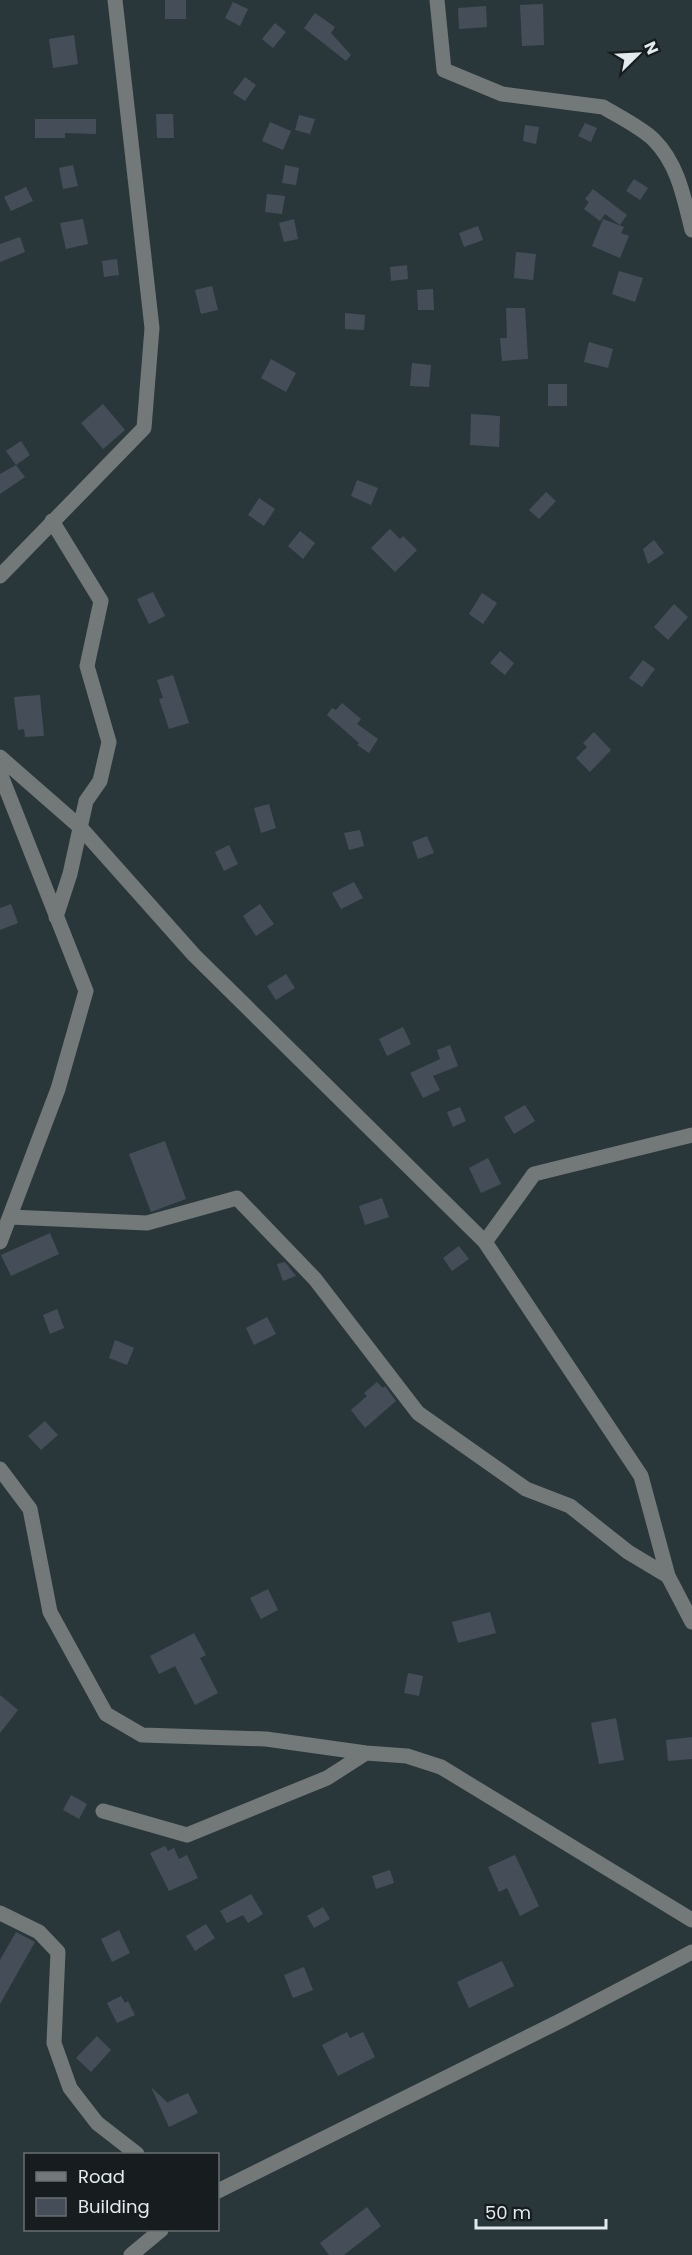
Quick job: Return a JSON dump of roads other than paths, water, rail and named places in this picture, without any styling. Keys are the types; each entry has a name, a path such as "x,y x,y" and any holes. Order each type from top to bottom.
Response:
{"street":[{"path":"0,576 144,428 152,328 116,0"},
{"path":"437,0 444,70 502,94 603,107 617,115 654,140 677,175 692,230"},
{"path":"52,521 101,601 87,666 109,742 100,781 86,801 70,874 56,917"},
{"path":"0,757 80,826 194,955 485,1242 641,1476 668,1576 692,1622"},
{"path":"0,772 86,991 58,1089 0,1242"},
{"path":"485,1242 534,1174 692,1135"},
{"path":"9,1217 147,1222 237,1198 315,1279 418,1413 526,1489 570,1506 628,1552 668,1576"},
{"path":"0,1469 30,1509 50,1612 106,1714 142,1735 266,1739 366,1753 406,1755 441,1767 692,1920"},
{"path":"103,1811 187,1835 327,1778 366,1753"},
{"path":"0,1913 39,1932 58,1952 54,2043 70,2088 97,2124 136,2153"},
{"path":"219,2191 560,2021 692,1952"},
{"path":"131,2255 159,2231"}]}
